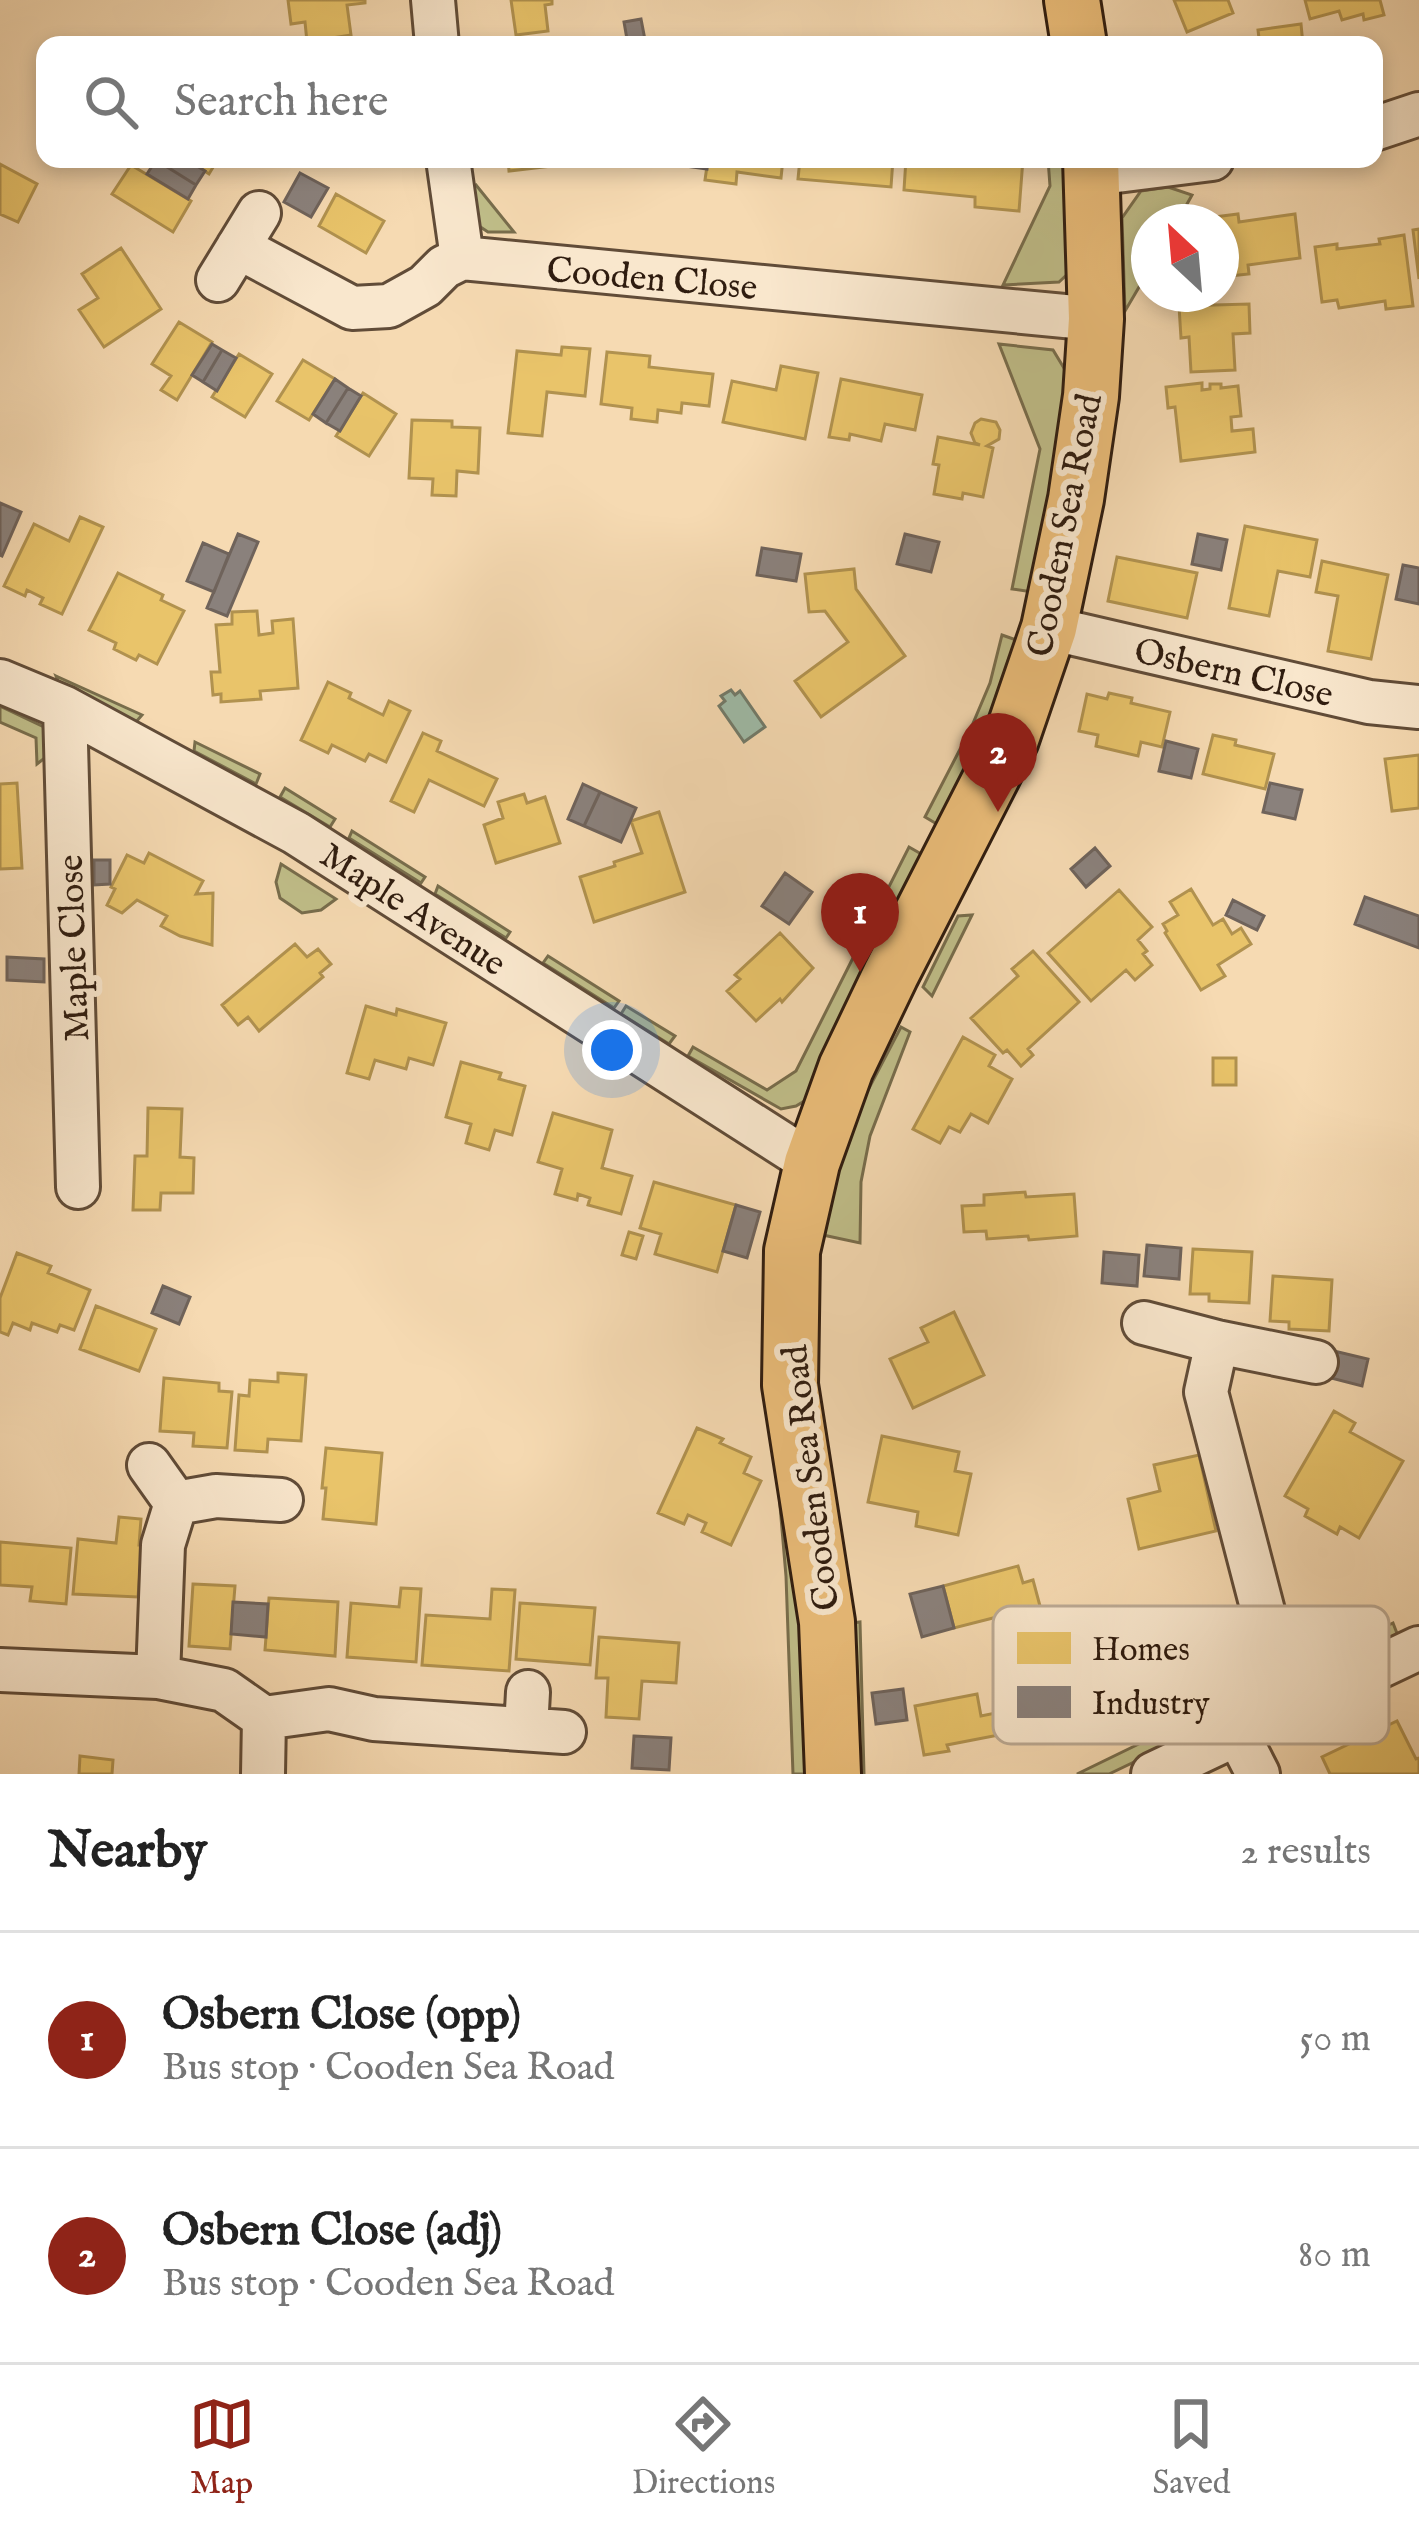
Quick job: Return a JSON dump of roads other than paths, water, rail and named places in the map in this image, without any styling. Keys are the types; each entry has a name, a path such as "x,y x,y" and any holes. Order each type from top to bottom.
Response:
{"main road":[{"path":"1072,0 1078,36"},
{"name":"Cooden Sea Road","path":"833,1774 826,1622 790,1385 792,1251 812,1163 855,1049 1010,739 1049,628 1091,396 1096,319 1092,168"}],"street":[{"path":"434,0 436,36"},
{"path":"1383,126 1419,115"},
{"path":"238,247 352,308 389,306 462,258 449,168"},
{"name":"Cooden Close","path":"462,258 1096,319"},
{"name":"Osbern Close","path":"1049,628 1369,702 1419,706"},
{"name":"Maple Avenue","path":"0,681 65,708 296,833 812,1163"},
{"name":"Maple Close","path":"65,708 78,1187"},
{"path":"1144,1323 1316,1362"},
{"path":"1217,1342 1206,1391 1261,1606"},
{"path":"149,1465 176,1503"},
{"path":"176,1503 216,1496 281,1500"},
{"path":"158,1677 163,1545 176,1503"},
{"path":"1389,1662 1419,1648"},
{"path":"0,1670 158,1677 224,1690 264,1718 328,1709 374,1719 539,1718"},
{"path":"262,1774 264,1718"},
{"path":"1153,1774 1218,1744"},
{"path":"1243,1744 1258,1774"}],"place":[{"name":"Osbern Close (adj)","path":"998,812"},
{"name":"Osbern Close (opp)","path":"860,972"}]}
